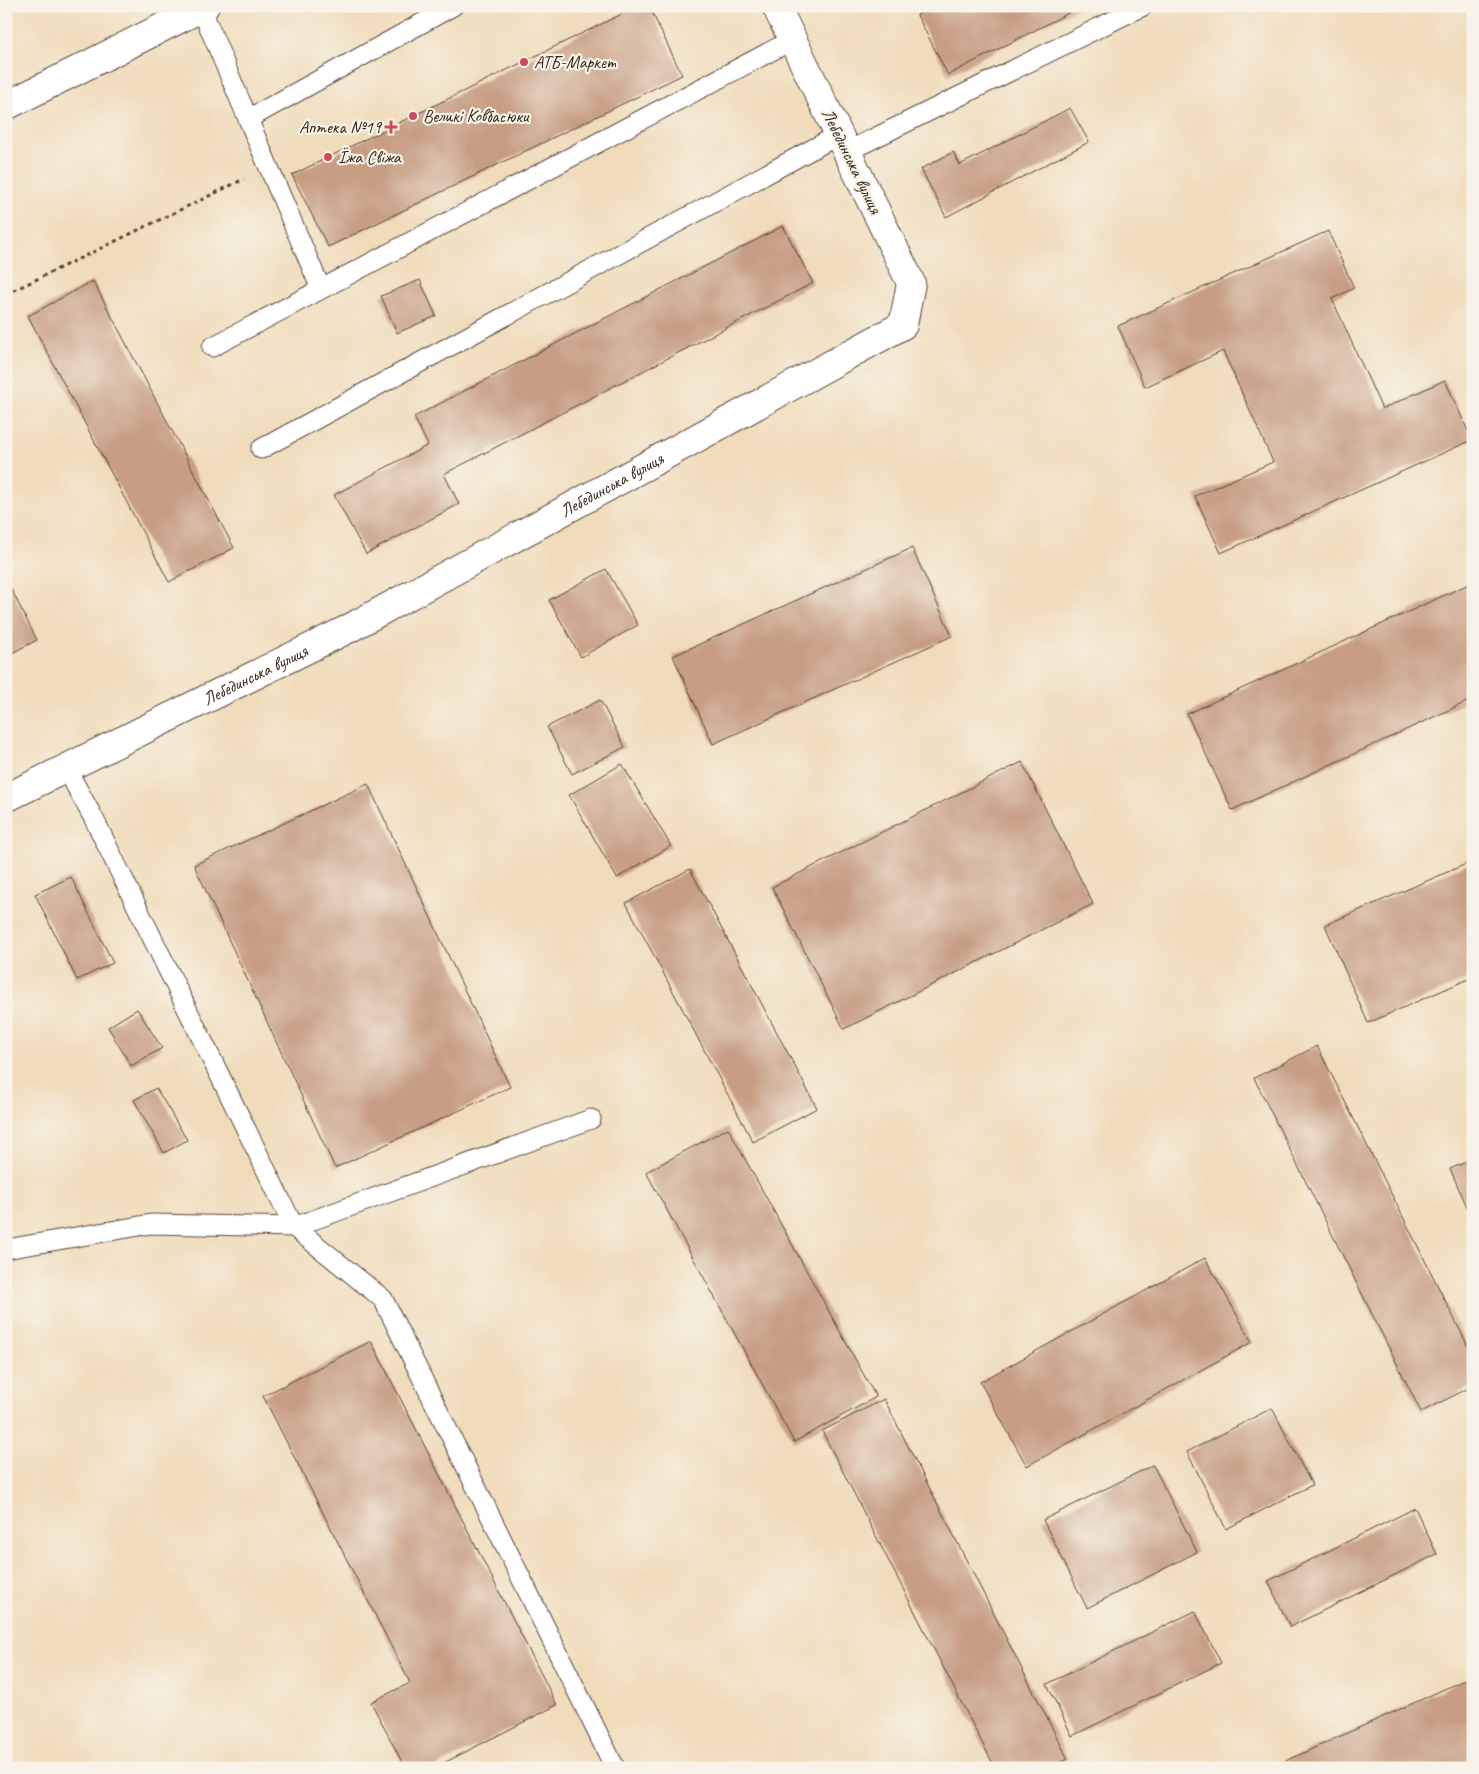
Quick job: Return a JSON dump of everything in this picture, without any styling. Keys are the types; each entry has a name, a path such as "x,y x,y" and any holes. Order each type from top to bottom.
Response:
{"street":[{"name":"Лебединська вулиця","path":"6,798 348,629 903,325 911,283 844,142 776,6"},
{"path":"6,106 203,7"}],"lane":[{"path":"248,120 453,6"},
{"path":"261,449 844,142 1143,6"},
{"path":"203,7 248,120 321,289"},
{"path":"212,347 792,40"},
{"path":"66,768 94,820 294,1227 383,1299 615,1768"},
{"path":"6,1249 151,1224 294,1227 591,1119"}],"path":[{"path":"6,294 269,167"}],"building":[{"path":"638,6 649,6 682,75 328,247 292,175"},
{"path":"934,6 1082,6 948,75 917,15"},
{"path":"1070,108 1089,142 946,217 921,169 953,152 960,165"},
{"path":"783,226 813,283 444,474 459,504 366,554 334,495 428,445 414,417"},
{"path":"1328,231 1354,288 1332,299 1382,409 1445,380 1472,440 1221,553 1195,496 1273,462 1223,351 1145,387 1118,326"},
{"path":"420,280 436,316 397,333 381,296"},
{"path":"93,281 234,548 169,582 28,316"},
{"path":"912,548 952,636 713,744 673,656"},
{"path":"606,569 638,625 581,657 549,600"},
{"path":"6,579 37,640 6,656"},
{"path":"1473,582 1473,699 1232,810 1187,714"},
{"path":"600,700 625,747 572,774 547,727"},
{"path":"1022,762 1093,904 844,1029 772,887"},
{"path":"622,764 671,846 617,878 569,795"},
{"path":"368,784 510,1087 335,1168 194,865"},
{"path":"1473,861 1473,977 1368,1023 1325,925"},
{"path":"690,869 817,1108 753,1142 626,903"},
{"path":"71,877 113,963 77,980 35,894"},
{"path":"137,1009 162,1048 131,1066 108,1027"},
{"path":"1317,1046 1473,1356 1473,1386 1421,1412 1254,1078"},
{"path":"156,1088 187,1140 164,1153 134,1100"},
{"path":"728,1128 876,1397 794,1442 646,1172"},
{"path":"1473,1159 1473,1220 1450,1169"},
{"path":"1205,1258 1252,1342 1027,1466 980,1382"},
{"path":"371,1341 557,1705 434,1768 405,1768 371,1702 410,1683 263,1396"},
{"path":"884,1399 1068,1759 1050,1768 995,1768 822,1431"},
{"path":"1272,1408 1312,1485 1226,1529 1187,1452"},
{"path":"1153,1465 1197,1552 1087,1608 1043,1520"},
{"path":"1415,1508 1437,1554 1290,1627 1268,1581"},
{"path":"1195,1611 1221,1663 1072,1736 1047,1684"},
{"path":"1473,1676 1473,1768 1270,1768"}],"place":[{"name":"АТБ-Маркет","path":"524,62"},
{"name":"Великі Ковбасюки","path":"413,116"},
{"name":"Аптека №19","path":"391,127"},
{"name":"Їжа Свіжа","path":"328,157"}]}
